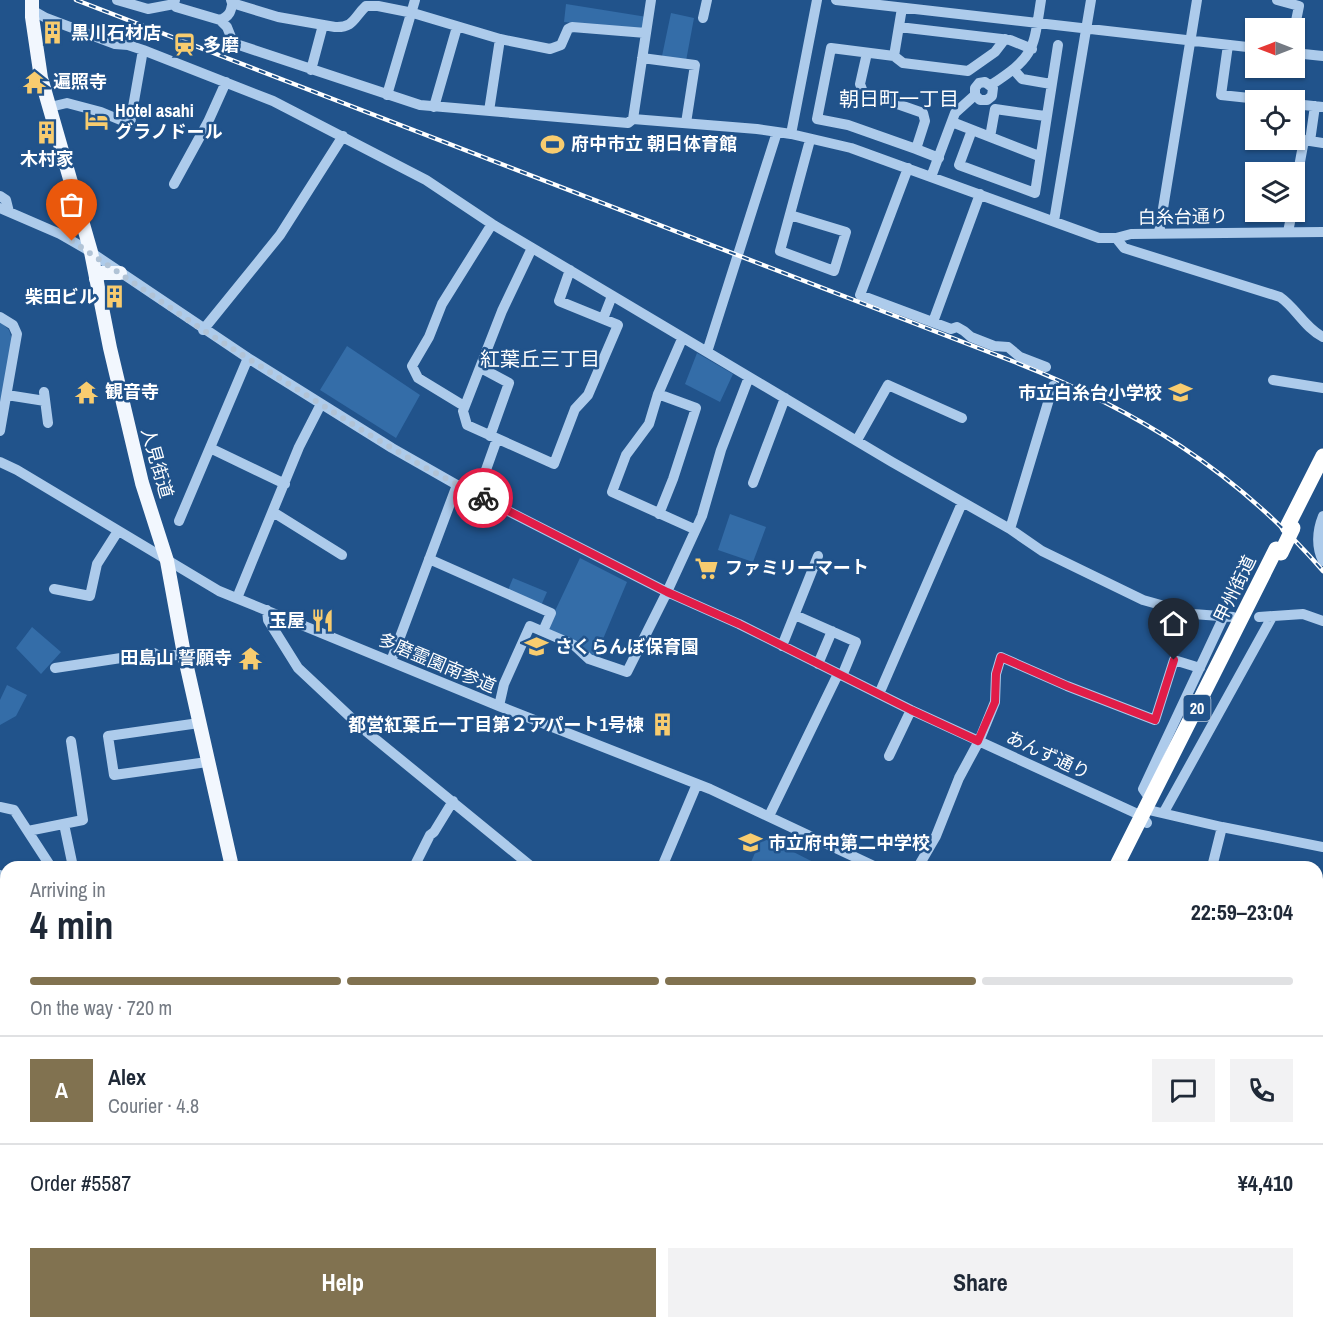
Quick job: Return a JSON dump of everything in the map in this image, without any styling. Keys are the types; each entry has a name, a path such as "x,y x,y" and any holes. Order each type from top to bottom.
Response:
{"highway":[{"name":"甲州街道","path":"1128,861 1323,456"},
{"name":"甲州街道","path":"1290,528 1323,470"},
{"name":"甲州街道","path":"1120,861 1151,812"}],"main road":[{"name":"人見街道","path":"32,5 41,78 91,252 112,360 142,483 167,561 184,654 231,861"},
{"path":"96,279 101,273 120,273"}],"street":[{"path":"117,0 135,2 148,9 174,2 176,7 220,20 226,18 231,4"},
{"path":"387,95 415,0"},
{"path":"633,119 651,0"},
{"path":"704,18 707,0"},
{"path":"791,134 817,0"},
{"path":"836,0 1245,47"},
{"path":"931,177 952,122 962,106 975,95 975,88 979,83 985,82 991,85 1014,70 1032,49 1041,0"},
{"path":"1054,221 1091,0"},
{"path":"1159,233 1197,0"},
{"path":"1277,0 1299,6 1297,18"},
{"path":"231,4 278,17 323,25 347,26 366,6 378,6 412,13 500,39 550,49 561,45 568,29 572,27 646,33"},
{"path":"229,33 231,4"},
{"path":"32,5 46,18 115,44 143,50 273,101 441,189 492,224 682,339 1010,529 1041,551 1143,600 1193,614 1228,617 1200,668 1143,789 1151,812"},
{"path":"894,56 902,8"},
{"path":"220,20 232,42 239,45 420,105 628,123 633,119 687,123 791,134 851,148 1099,238 1116,238 1124,248 1280,297 1313,332 1323,337"},
{"path":"311,70 323,25"},
{"path":"434,107 457,27"},
{"path":"899,27 1005,39 1032,49"},
{"path":"489,111 500,39"},
{"path":"939,158 848,125 817,119 831,48 894,56 903,63 968,71 995,52 1005,39"},
{"path":"972,130 959,165 1035,193 1045,116 1058,45"},
{"path":"1228,45 1221,95 1245,98"},
{"path":"50,106 67,103 101,112 130,124 143,50"},
{"path":"867,53 860,84 863,92 923,113 925,116 926,121 916,149"},
{"path":"1305,54 1323,56"},
{"path":"642,58 695,66 687,123"},
{"path":"1014,70 1022,79 1051,84"},
{"path":"174,184 208,122 226,82"},
{"path":"1310,141 1319,107"},
{"path":"990,137 995,109 1045,116"},
{"path":"952,122 1040,156"},
{"path":"707,352 777,132"},
{"path":"203,330 270,248 343,136"},
{"path":"790,215 846,232 834,271 780,251 810,140"},
{"path":"1300,162 1304,140 1323,143"},
{"path":"908,168 860,295 951,329 957,327 971,337 994,346 1008,347 1020,357 1046,367"},
{"path":"933,322 980,194"},
{"path":"0,196 6,200 4,210"},
{"name":"あんず通り","path":"4,210 60,234 91,252 203,330 392,448 457,484 667,592 818,663 911,710 978,741 1151,812 1323,847"},
{"path":"1288,232 1290,222"},
{"path":"465,406 418,378 412,366 429,337 442,304 492,224"},
{"name":"白糸台通り","path":"1116,238 1131,234 1159,233 1323,232"},
{"path":"532,248 502,311 463,411 467,425 554,464 575,409 588,395 618,325 559,301 570,270"},
{"path":"603,319 612,296"},
{"path":"0,317 13,325 17,334 0,430"},
{"path":"682,339 658,394 649,424 626,455 612,492 694,529"},
{"path":"179,521 248,358"},
{"path":"477,495 509,383 481,368"},
{"path":"499,706 504,684 530,626 574,645 590,658 627,672 702,516 721,450 749,377"},
{"path":"1274,380 1323,388"},
{"path":"857,440 888,385 962,418"},
{"path":"1010,529 1053,386"},
{"path":"658,394 696,408 659,514"},
{"path":"7,395 45,397 48,423"},
{"path":"753,483 785,398"},
{"path":"237,598 299,447 321,404"},
{"path":"210,448 285,484"},
{"name":"多磨霊園南参道","path":"0,462 219,591 499,706 697,784 769,816 852,861"},
{"path":"391,662 457,484"},
{"path":"879,694 963,503"},
{"path":"273,512 342,555"},
{"path":"1323,516 1319,526 1318,550 1323,561"},
{"path":"54,589 90,596 97,564 118,531"},
{"path":"782,646 818,556"},
{"path":"429,559 551,613 543,631"},
{"path":"267,610 268,620 298,668 362,728 525,861"},
{"path":"1259,617 1303,614 1323,621"},
{"path":"769,816 856,642 795,615"},
{"path":"1151,812 1272,617"},
{"path":"818,663 832,632"},
{"path":"55,668 154,653 160,657 184,654"},
{"path":"921,861 936,836 959,778 995,702 996,674 1001,657 1067,686 1155,720 1174,660 1200,668"},
{"path":"889,756 911,710"},
{"path":"199,723 108,736 114,775 207,762"},
{"path":"28,831 83,820 71,741"},
{"path":"665,861 697,784"},
{"path":"417,861 430,835 453,801"},
{"path":"0,807 14,810 47,861"},
{"path":"64,824 72,861"},
{"path":"1214,861 1222,827"}],"shaded area":[{"path":"566,4 647,17 645,30 564,22"},
{"path":"671,13 694,18 686,61 662,56"},
{"path":"0,321 9,330 12,339 0,410"},
{"path":"347,346 420,395 396,438 320,390"},
{"path":"697,353 733,374 720,402 685,384"},
{"path":"730,514 766,527 753,562 718,550"},
{"path":"580,558 627,582 595,658 547,628"},
{"path":"513,578 547,592 540,608 508,590"},
{"path":"32,627 61,652 41,674 16,648"},
{"path":"7,685 27,695 16,716 0,725 0,700"},
{"path":"762,836 811,861 752,861"}],"railway":[{"path":"76,0 1057,380 1100,400 1181,446 1255,502 1323,571"}],"way so far":[{"path":"72,241 203,330 368,434 483,498"}],"place":[{"name":"黒川石材店","path":"53,33"},
{"name":"多磨","path":"185,45"},
{"name":"遍照寺","path":"35,82"},
{"name":"Hotel asahi グラノドール","path":"97,121"},
{"name":"木村家","path":"47,133"},
{"name":"府中市立 朝日体育館","path":"553,144"},
{"name":"柴田ビル","path":"115,297"},
{"name":"観音寺","path":"87,392"},
{"name":"市立白糸台小学校","path":"1180,393"},
{"name":"ファミリーマート","path":"707,568"},
{"name":"玉屋","path":"323,621"},
{"name":"さくらんぼ保育園","path":"537,647"},
{"name":"田島山 誓願寺","path":"250,658"},
{"name":"都営紅葉丘一丁目第２アパート1号棟","path":"662,725"},
{"name":"市立府中第二中学校","path":"750,843"}],"district":[{"name":"朝日町一丁目","path":"899,99"},
{"name":"紅葉丘三丁目","path":"540,359"}],"route":[{"path":"483,498 667,592 739,624 978,741 995,702 996,674 1001,657 1067,686 1155,720 1174,660"}]}
